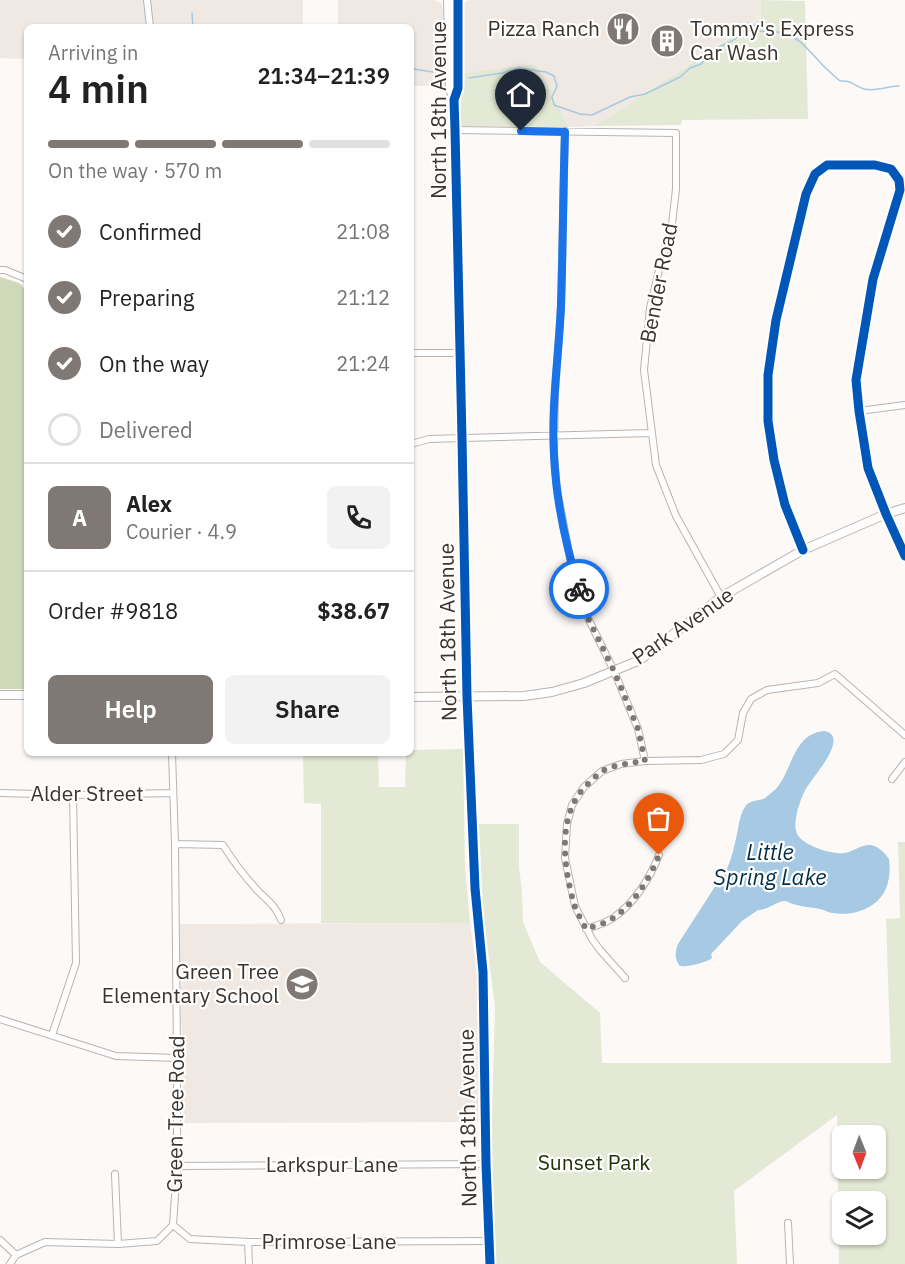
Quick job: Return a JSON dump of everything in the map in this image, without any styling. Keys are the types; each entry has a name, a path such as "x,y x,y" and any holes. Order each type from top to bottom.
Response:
{"street":[{"path":"147,0 150,24"},
{"name":"North 18th Avenue","path":"447,0 450,89 454,100 455,130 467,697 474,888 483,972 490,1264"},
{"name":"North 18th Avenue","path":"454,100 458,88 458,0"},
{"path":"455,130 565,132 561,307 554,435 557,490 571,563 586,614 614,671 638,729 645,761"},
{"name":"Bender Road","path":"565,132 676,133 676,189 672,224 650,308 644,370 656,465 676,516 721,597"},
{"path":"803,550 785,505 774,460 768,421 768,375 776,320 806,194 815,174 827,165 875,165 891,169 899,180 900,190 873,279 856,380 868,468 905,556"},
{"path":"0,270 24,278"},
{"path":"414,353 460,353"},
{"path":"859,411 905,405"},
{"path":"414,443 429,439 651,433"},
{"name":"Park Avenue","path":"414,697 524,696 552,692 584,683 640,660 721,597 803,550 905,508"},
{"path":"625,978 600,950 586,929 575,906 565,858 567,824 572,805 584,787 602,771 621,764 701,760 724,754 738,740 743,713 751,699 767,690 818,683 835,674 905,735"},
{"path":"0,695 24,695"},
{"name":"Green Tree Road","path":"172,756 177,1058 177,1166 173,1225"},
{"path":"892,779 905,762"},
{"name":"Alder Street","path":"0,793 73,795 173,793"},
{"path":"52,1035 76,963 73,795"},
{"path":"175,844 223,845 240,870 278,909 281,920"},
{"path":"586,929 612,919 630,903 654,867 659,855"},
{"path":"0,1019 116,1056 177,1058"},
{"name":"Larkspur Lane","path":"177,1166 486,1164"},
{"path":"115,1174 117,1244"},
{"path":"788,1223 790,1264"},
{"path":"10,1264 16,1255 45,1242 117,1244 157,1241 173,1225"},
{"name":"Primrose Lane","path":"173,1225 190,1239 248,1242 489,1241"},
{"path":"0,1240 16,1255"},
{"path":"248,1242 249,1264"}],"shaded area":[{"path":"0,0 303,0 303,24 24,24 24,59 0,58"},
{"path":"338,0 435,0 441,3 445,86 414,86 414,24 338,24"},
{"path":"470,0 761,0 761,17 594,126 569,127 535,64 462,73 463,7 464,3"},
{"path":"470,923 481,1013 478,1122 184,1123 179,924"}],"green space":[{"path":"761,0 805,1 808,119 682,120 681,125 594,126 761,18"},
{"path":"535,64 569,127 461,126 462,73"},
{"path":"0,277 19,283 24,288 24,689 0,689"},
{"path":"463,749 465,868 470,923 321,923 321,804 304,803 303,756 378,756 379,787 405,787 406,756 414,756 414,750"},
{"name":"Sunset Park","path":"479,824 519,824 523,922 540,962 600,1013 602,1063 891,1063 886,919 900,918 898,842 905,842 905,1264 839,1264 839,1245 886,1245 886,1191 838,1191 838,1179 886,1179 886,1125 837,1125 837,1115 734,1191 737,1264 495,1264 491,1155 495,1008 483,909"}],"water":[{"name":"Little Spring Lake","path":"824,731 831,734 834,740 832,748 802,796 795,826 796,831 798,836 809,845 832,852 847,852 867,845 879,848 889,859 890,867 888,882 881,898 867,908 842,914 784,901 778,903 758,910 742,921 711,954 712,958 705,962 680,966 676,955 678,944 725,873 733,851 740,818 747,804 765,798 776,789 800,745 814,734"}],"waterway":[{"path":"192,13 193,24"},
{"path":"469,78 519,68 546,72 554,76 557,86 552,97 554,105 580,114 592,115 680,77 690,68 701,64 719,47 742,34 748,23 754,25 757,31 783,33 796,39 840,81 847,81 868,90 899,86"},
{"path":"414,69 433,72"}],"cycle path":[{"path":"458,0 458,88 454,100 467,697 475,888 483,972 490,1264"},
{"path":"803,550 785,505 774,460 768,421 768,375 776,320 806,194 815,174 827,165 875,165 891,169 899,180 900,190 873,279 856,380 868,468 905,556"}],"way so far":[{"path":"579,589 586,614 614,671 638,729 645,761 621,764 602,771 584,787 572,805 567,824 565,858 575,906 586,929 612,919 630,903 646,881 659,855"}],"place":[{"name":"Pizza Ranch","path":"623,29"},
{"name":"Tommy's Express Car Wash","path":"667,41"},
{"name":"Green Tree Elementary School","path":"302,984"}],"route":[{"path":"521,131 565,132 561,307 555,392 554,454 557,490 571,563 579,589"}]}
